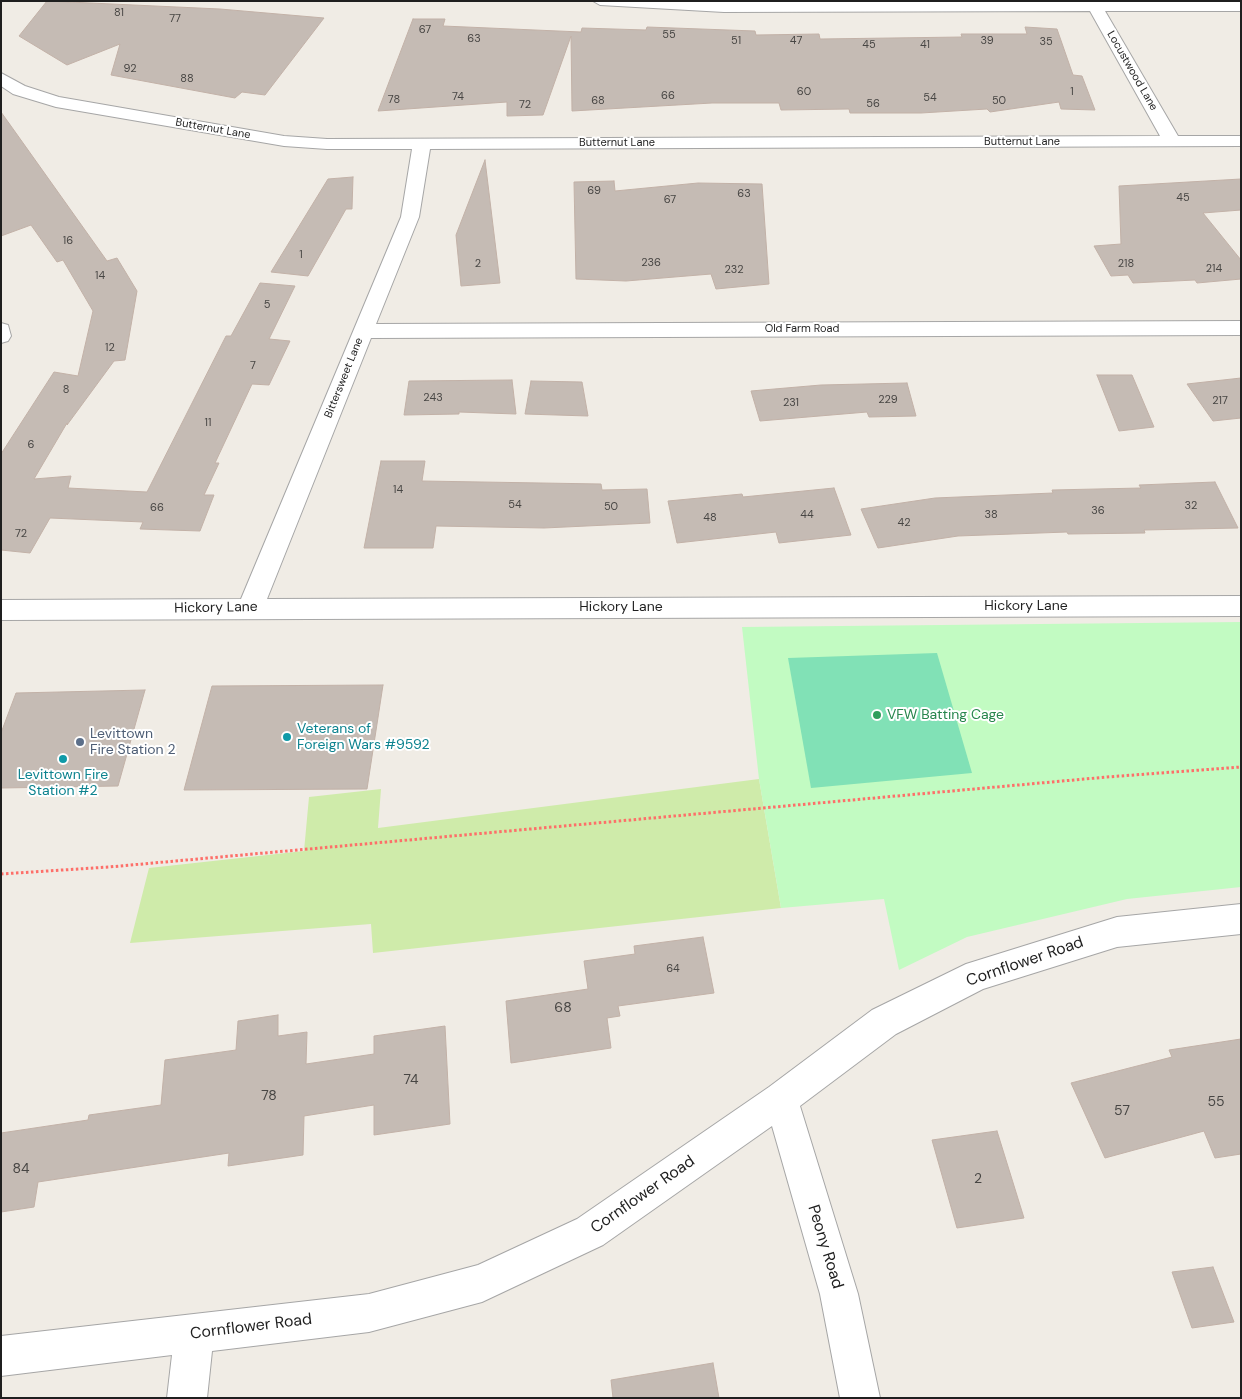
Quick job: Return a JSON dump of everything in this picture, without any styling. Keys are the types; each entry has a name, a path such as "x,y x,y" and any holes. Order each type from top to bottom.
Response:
{"street":[{"path":"600,1 724,7 1093,4 1241,6"},
{"name":"Locustwood Lane","path":"1093,4 1172,141"},
{"name":"Butternut Lane","path":"1,78 19,90 56,102 284,141 327,144 1241,141"},
{"name":"Bittersweet Lane","path":"250,608 410,217 422,144"},
{"name":"Old Farm Road","path":"364,331 1241,328"},
{"path":"1,330 1,336"},
{"name":"Hickory Lane","path":"1,610 1241,606"},
{"name":"Cornflower Road","path":"1,1356 369,1313 482,1283 590,1232 781,1099 884,1022 977,975 1117,932 1241,919"},
{"name":"Peony Road","path":"781,1099 839,1294 860,1398"},
{"path":"186,1398 194,1334"}],"path":[{"path":"1,874 109,867 1107,777 1241,767"}],"green space":[{"path":"1241,622 1241,887 1127,899 967,937 899,970 884,899 781,908 759,779 742,627"},
{"name":"VFW Batting Cage","path":"937,653 972,773 811,788 788,658"},
{"path":"759,779 781,908 373,953 371,924 130,943 149,868 304,851 309,797 381,789 378,828"}],"building":[{"path":"47,1 220,9 324,18 265,95 242,92 235,98 111,75 120,44 67,65 19,36"},
{"path":"413,19 445,19 443,26 581,32 582,28 646,30 647,27 755,31 756,35 819,34 820,39 962,37 961,34 1027,34 1025,27 1057,29 1073,75 1082,76 1095,110 1061,109 1059,102 990,112 987,109 921,113 850,113 849,109 781,110 779,103 712,103 572,111 571,36 543,115 507,116 507,102 378,111"},
{"path":"1,112 107,261 117,258 137,291 125,360 114,361 67,425 67,423 34,479 71,476 68,488 147,492 226,336 231,336 260,283 295,286 269,339 290,341 269,385 252,384 215,463 219,463 204,495 214,495 200,531 140,529 143,522 50,518 30,553 1,550 1,454 54,372 78,376 93,311 63,260 57,262 31,225 1,236"},
{"path":"485,160 500,283 461,286 456,235"},
{"path":"353,177 352,209 346,209 308,276 271,272 328,179"},
{"path":"1241,179 1241,210 1203,213 1241,260 1241,279 1197,283 1195,280 1133,283 1128,275 1111,276 1094,246 1121,244 1119,186"},
{"path":"614,181 615,191 698,183 762,184 769,284 716,289 711,274 626,281 576,279 574,182"},
{"path":"1097,375 1132,375 1154,427 1119,431"},
{"path":"1241,378 1241,418 1213,421 1187,384"},
{"path":"512,380 516,414 459,412 459,414 404,415 409,381"},
{"path":"531,381 582,382 588,416 525,414"},
{"path":"907,383 916,416 869,417 867,412 760,421 751,391 821,385"},
{"path":"381,461 425,461 422,481 601,484 602,490 647,489 650,523 544,528 436,526 433,548 364,548"},
{"path":"1215,482 1238,528 1144,530 1145,533 1068,534 1067,532 958,536 878,548 861,509 935,498 1053,493 1052,490 1141,488 1139,485"},
{"path":"834,488 851,535 779,543 776,532 677,543 668,501 742,494 743,497"},
{"name":"Veterans of Foreign Wars #9592","path":"383,685 367,789 184,790 212,686"},
{"name":"Levittown Fire Station #2","path":"145,690 118,786 1,788 1,733 16,693"},
{"path":"703,937 714,993 618,1006 620,1016 607,1018 611,1048 511,1063 506,1001 588,989 584,961 635,954 634,946"},
{"path":"278,1015 278,1036 307,1032 306,1064 374,1054 374,1036 445,1026 450,1124 374,1135 374,1105 304,1116 303,1155 228,1166 229,1153 38,1182 34,1207 1,1212 1,1133 88,1120 89,1115 161,1105 165,1060 236,1050 238,1021"},
{"path":"1241,1039 1241,1154 1215,1158 1204,1131 1105,1158 1071,1083 1172,1057 1169,1050"},
{"path":"997,1131 1024,1218 957,1228 932,1140"},
{"path":"1213,1267 1234,1322 1192,1328 1172,1272"},
{"path":"713,1363 719,1398 613,1398 611,1380"}],"place":[{"name":"VFW Batting Cage","path":"877,715"},
{"name":"Veterans of Foreign Wars #9592","path":"287,737"},
{"name":"Levittown Fire Station 2","path":"80,742"},
{"name":"Levittown Fire Station #2","path":"63,759"}]}
